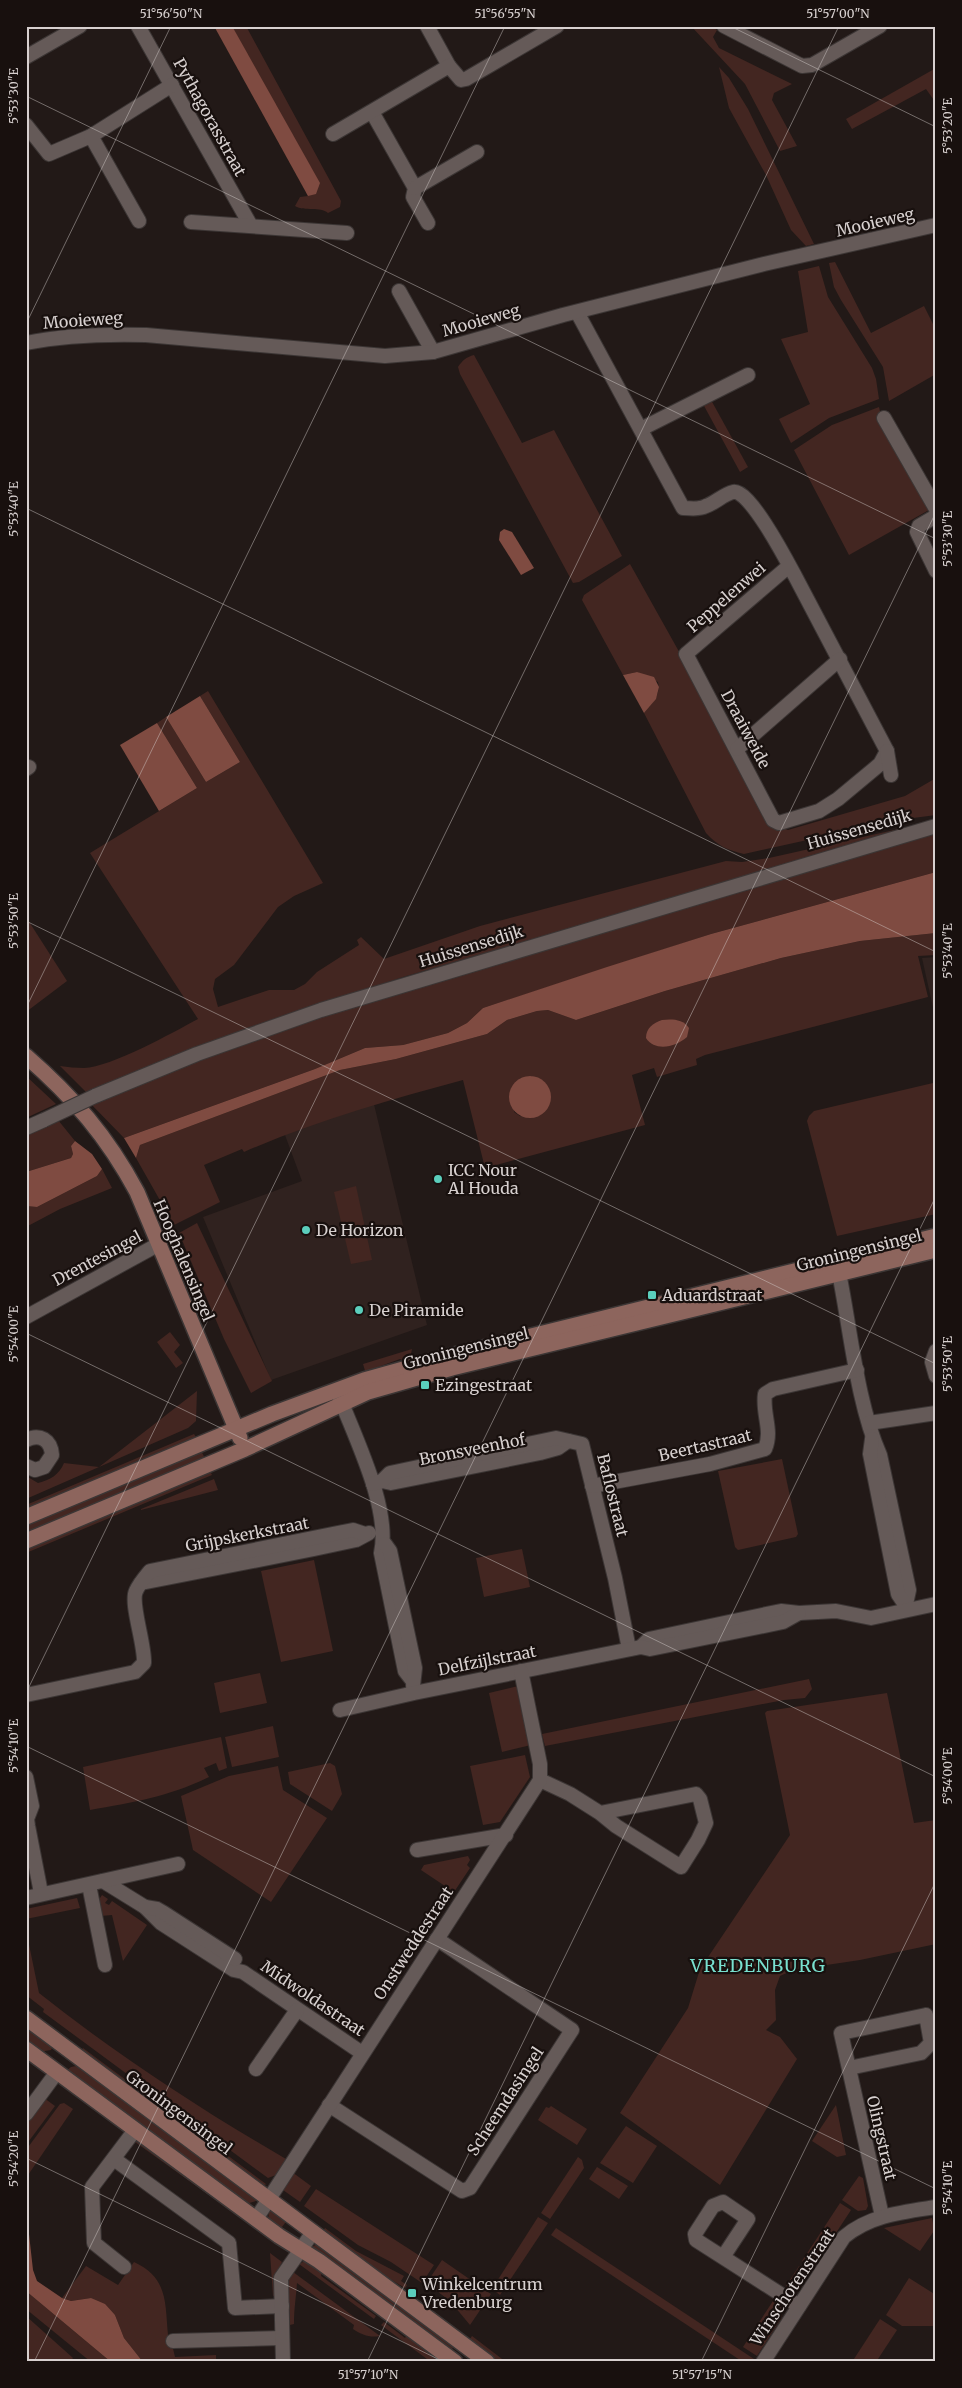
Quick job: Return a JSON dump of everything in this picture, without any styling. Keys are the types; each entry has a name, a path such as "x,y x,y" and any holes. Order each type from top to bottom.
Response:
{"street":[{"path":"26,57 80,26"},
{"name":"Pythagorasstraat","path":"138,26 251,226"},
{"path":"427,26 449,66 461,80 466,80 557,26"},
{"path":"724,26 802,66 812,65 861,31 880,26"},
{"path":"332,134 449,66"},
{"path":"26,125 49,154 91,136 172,84"},
{"path":"372,112 415,188 414,197 428,223"},
{"path":"91,136 139,221"},
{"path":"415,188 477,152"},
{"path":"191,222 347,233"},
{"name":"Mooieweg","path":"26,344 43,340 112,334 146,335 385,356 432,352 577,312 764,264 936,226"},
{"path":"398,291 432,352"},
{"name":"Peppelenwei","path":"577,312 683,508 705,507 734,492 741,492 752,505 789,566 840,659 887,751 891,775"},
{"path":"640,429 748,374"},
{"path":"884,418 936,509"},
{"path":"936,516 919,526 917,532 936,571"},
{"name":"Peppelenwei","path":"686,654 789,566"},
{"name":"Draaiweide","path":"686,654 773,820 779,823 819,811 880,764 887,751"},
{"path":"737,749 840,659"},
{"name":"Huissensedijk","path":"26,1128 95,1096 197,1054 321,1010 936,826"},
{"name":"Hooghalensingel","path":"26,1056 70,1096 101,1132 121,1162 137,1192 245,1449"},
{"name":"Groningensingel","path":"838,1267 936,1236"},
{"name":"Drentesingel","path":"26,1317 159,1244"},
{"name":"Groningensingel","path":"26,1517 236,1430 339,1396 450,1356 838,1267 936,1250"},
{"path":"838,1267 857,1370 872,1438 880,1456 908,1590 907,1607"},
{"name":"Beertastraat","path":"592,1486 710,1464 765,1449 770,1438 763,1407 765,1394 773,1389 857,1370"},
{"path":"339,1396 377,1483 383,1536 390,1551 415,1668 413,1686"},
{"name":"Groningensingel","path":"26,1541 245,1449 339,1396"},
{"path":"869,1424 936,1413"},
{"path":"26,1440 33,1437 42,1438 50,1445 52,1455 44,1467 34,1470 26,1466"},
{"name":"Baflostraat","path":"568,1441 582,1444 615,1578 635,1648"},
{"name":"Bronsveenhof","path":"377,1483 392,1483 540,1453 558,1448 568,1441"},
{"name":"Grijpskerkstraat","path":"26,1695 135,1672 144,1663 145,1650 134,1600 135,1592 150,1571 353,1530 383,1536"},
{"name":"Delfzijlstraat","path":"340,1710 413,1686 521,1671 635,1648 650,1649 783,1622 799,1613 836,1611 871,1618 907,1607 936,1604"},
{"path":"521,1671 540,1764 540,1780 570,1794 681,1867 706,1824 700,1799 696,1794 600,1813"},
{"path":"26,1777 32,1806 27,1819 42,1893"},
{"name":"Onstweddestraat","path":"256,2219 540,1780"},
{"path":"417,1850 506,1835"},
{"path":"26,1898 178,1864"},
{"name":"Midwoldastraat","path":"103,1881 144,1907 160,1923 234,1970 243,1972 362,2053"},
{"path":"88,1885 105,1965"},
{"name":"Scheemdasingel","path":"329,2105 462,2191 470,2188 513,2123 572,2030 437,1940"},
{"path":"256,2069 297,2010"},
{"name":"Olingstraat","path":"848,2068 921,2053 927,2050 931,2043 926,2015 841,2033 848,2068 882,2216"},
{"name":"Groningensingel","path":"26,2018 487,2362"},
{"path":"26,2049 256,2219 319,2261 455,2362"},
{"path":"26,2114 71,2053"},
{"path":"124,2267 94,2243 92,2187 135,2130"},
{"path":"114,2159 230,2243 235,2308 282,2306"},
{"name":"Winschotenstraat","path":"763,2362 844,2237 857,2226 882,2216 936,2207"},
{"path":"283,2362 281,2278 313,2232"},
{"path":"723,2257 799,2306"},
{"path":"173,2341 282,2338"}],"shaded area":[{"path":"214,26 232,26 320,183 316,194 308,196"},
{"path":"232,26 246,26 341,201 340,207 328,213 295,206 300,197 308,196"},
{"path":"691,26 710,26 717,30 713,37 719,48 792,84 774,93 772,100 797,146 780,151 745,84"},
{"path":"719,67 729,78 748,109 814,244 806,246 791,230 766,175 729,108"},
{"path":"936,68 936,103 926,89 852,129 846,119"},
{"path":"835,262 871,333 924,306 936,330 936,374 889,401 883,367 834,287 829,263"},
{"path":"819,266 828,297 872,368 879,399 829,418 791,443 779,419 810,404 781,339 808,332 798,271"},
{"path":"474,355 522,443 554,430 622,556 579,582 573,583 460,374 458,367 466,358"},
{"path":"711,400 748,467 740,472 703,404"},
{"path":"879,407 882,420 929,510 849,555 794,450 832,425"},
{"path":"504,529 512,532 534,568 521,575 499,540 500,532"},
{"path":"630,564 776,825 788,830 905,796 936,778 936,815 898,820 744,854 728,849 715,841 706,833 644,713 657,695 658,682 637,672 623,675 582,600 584,595"},
{"path":"637,672 654,677 659,687 656,699 644,713 623,675"},
{"path":"208,691 323,883 294,896 278,907 234,965 215,979 213,989 218,1007 269,990 294,990 305,984 317,972 359,945 357,940 361,937 384,959 480,926 726,861 742,862 769,858 912,826 921,826 403,977 257,1025 87,1093 60,1066 84,1068 110,1062 198,1019 90,853 197,788 157,723 166,717 206,782 240,762 200,696"},
{"path":"200,696 240,762 206,782 166,717"},
{"path":"157,723 197,788 159,811 120,745"},
{"path":"936,829 936,872 711,934 483,1008 467,1023 448,1033 403,1045 365,1048 315,1069 124,1138 89,1102 252,1038"},
{"path":"936,872 936,933 860,941 781,958 665,991 576,1020 548,1010 537,1011 507,1020 487,1034 396,1059 340,1070 140,1145 136,1158 124,1138 315,1069 365,1048 403,1045 448,1033 467,1023 483,1008 607,967 711,934"},
{"path":"26,917 67,981 26,1012"},
{"path":"936,933 936,955 918,956 928,997 705,1055 696,1059 697,1065 657,1077 654,1068 632,1075 645,1125 485,1168 463,1080 352,1112 298,1130 244,1152 242,1149 204,1165 220,1202 174,1225 136,1158 140,1145 340,1070 396,1059 487,1034 507,1020 537,1011 548,1010 576,1020 665,991 781,958 860,941","holes":["532,1076 531,1118 520,1116 514,1112 520,1078"]},
{"path":"936,957 936,1021 922,958"},
{"path":"662,1020 680,1021 687,1025 689,1028 687,1037 677,1043 666,1046 655,1045 650,1042 646,1038 647,1031 653,1024"},
{"path":"26,1076 56,1104 26,1118"},
{"path":"534,1076 542,1079 548,1085 551,1097 548,1109 542,1115 526,1118 518,1115 512,1109 509,1093 512,1085 518,1079"},
{"path":"933,1083 936,1091 936,1214 837,1236 807,1121 809,1116 814,1111"},
{"name":"De Horizon","path":"372,1096 427,1325 271,1380 203,1217 302,1181 282,1127"},
{"path":"58,1120 75,1141 71,1146 73,1154 71,1158 26,1172 26,1134"},
{"path":"75,1141 92,1154 102,1169 97,1176 37,1207 26,1206 26,1172 71,1158 73,1154 71,1146"},
{"path":"102,1169 112,1188 60,1209 26,1227 26,1206 37,1207 97,1176"},
{"path":"356,1186 372,1260 351,1264 334,1192"},
{"path":"197,1223 272,1381 251,1393 224,1339 179,1233"},
{"path":"170,1332 180,1345 174,1352 183,1363 176,1368 157,1342"},
{"path":"412,1349 410,1359 406,1362 400,1359 378,1367 375,1373 366,1374 363,1364"},
{"path":"197,1391 196,1421 188,1428 26,1499 26,1476 38,1483 54,1476 60,1471 64,1463 99,1467"},
{"path":"194,1434 197,1439 26,1512 26,1505"},
{"path":"200,1448 206,1461 26,1538 26,1520"},
{"path":"782,1459 798,1534 796,1537 738,1550 735,1547 718,1471"},
{"path":"209,1469 212,1475 26,1553 26,1546"},
{"path":"214,1479 218,1490 141,1510 141,1509"},
{"path":"522,1549 530,1587 484,1597 476,1558"},
{"path":"314,1560 333,1651 281,1662 261,1571"},
{"path":"260,1673 267,1703 220,1713 214,1683"},
{"path":"809,1679 812,1689 805,1698 784,1700 545,1746 542,1734"},
{"path":"518,1686 531,1745 502,1752 489,1693"},
{"path":"887,1693 914,1823 936,1820 936,1944 860,1960 793,1970 780,1976 775,1990 776,2020 766,2030 780,2037 797,2059 720,2185 620,2113 688,2008 700,1969 790,1835 765,1713 767,1711"},
{"path":"273,1726 279,1757 232,1767 225,1737"},
{"path":"221,1737 227,1768 219,1771 216,1763 204,1768 209,1777 194,1784 151,1798 90,1810 83,1767"},
{"path":"525,1755 530,1777 500,1822 483,1825 470,1766"},
{"path":"330,1763 335,1766 342,1794 332,1811 290,1784 288,1772"},
{"path":"278,1766 283,1790 327,1818 271,1902 193,1850 181,1796 229,1776"},
{"path":"468,1856 470,1860 467,1865 470,1868 454,1892 421,1870 424,1865"},
{"path":"102,1895 108,1899 105,1903 109,1905 112,1901 147,1925 123,1961 112,1915 101,1916 98,1901"},
{"path":"77,1898 80,1908 26,1919 26,1909"},
{"path":"26,1930 39,1993 98,2038 160,2080 222,2121 286,2159 276,2175 268,2178 43,2012 44,2009 26,1995"},
{"path":"26,2024 53,2046 51,2050 45,2051 41,2055 26,2044"},
{"path":"83,2048 267,2184 261,2186 79,2054"},
{"path":"81,2065 259,2200 246,2204 66,2071 71,2067"},
{"path":"44,2098 55,2106 26,2145 26,2122"},
{"path":"64,2103 73,2109 26,2178 26,2150 60,2104"},
{"path":"836,2105 846,2155 837,2157 812,2141"},
{"path":"551,2106 587,2129 577,2145 538,2120 546,2107 549,2108"},
{"path":"626,2126 657,2146 633,2183 600,2163"},
{"path":"140,2139 247,2217 245,2221 135,2142"},
{"path":"578,2157 582,2160 584,2168 550,2219 541,2213"},
{"path":"597,2167 628,2186 619,2199 589,2179"},
{"path":"292,2172 311,2186 300,2202 283,2190"},
{"path":"859,2176 863,2178 868,2206 866,2210 858,2211 842,2200"},
{"path":"316,2189 434,2265 422,2283 391,2262 358,2245 304,2206"},
{"path":"840,2203 851,2210 813,2268 802,2261"},
{"path":"270,2206 288,2219 279,2231 268,2219"},
{"path":"26,2207 33,2270 37,2281 62,2298 71,2301 91,2298 105,2304 115,2315 124,2338 143,2362 111,2362 26,2291"},
{"path":"538,2217 548,2223 500,2295 492,2289"},
{"path":"932,2218 933,2223 936,2223 936,2228 920,2251 884,2228"},
{"path":"325,2228 356,2251 404,2276 401,2281 407,2285 405,2288 361,2262 322,2233"},
{"path":"556,2228 754,2359 752,2362 743,2362 551,2235"},
{"path":"317,2244 457,2342 450,2352 310,2248"},
{"path":"270,2253 282,2262 277,2272 275,2295 273,2296"},
{"path":"309,2259 322,2272 321,2276 376,2316 374,2319 299,2264"},
{"path":"442,2260 491,2294 470,2325 450,2301 429,2285 432,2280 430,2278"},
{"path":"134,2262 145,2268 153,2276 163,2292 168,2335 170,2336 175,2357 216,2355 216,2362 143,2362 124,2338 115,2315 91,2298 71,2301 62,2298 86,2266 118,2285"},
{"path":"799,2266 809,2273 799,2290 793,2291 786,2286"},
{"path":"293,2272 380,2336 366,2336 353,2329 354,2325 297,2283 294,2324 290,2325 288,2281"},
{"path":"909,2278 936,2295 936,2326 902,2326 886,2315"},
{"path":"26,2291 111,2362 91,2362 26,2309"},
{"path":"773,2301 781,2306 782,2317 757,2356 743,2347"},
{"path":"26,2316 73,2358 70,2362 26,2362"},
{"path":"880,2319 897,2330 876,2362 852,2362"},
{"path":"384,2322 405,2338 407,2335 442,2362 436,2359 431,2362 381,2325"},
{"path":"472,2336 506,2362 495,2362 468,2342"}],"place":[{"name":"ICC Nour Al Houda","path":"438,1179"},
{"name":"De Horizon","path":"306,1230"},
{"name":"Aduardstraat","path":"652,1295"},
{"name":"De Piramide","path":"359,1310"},
{"name":"Ezingestraat","path":"425,1385"},
{"name":"Winkelcentrum Vredenburg","path":"412,2293"}],"district":[{"name":"VREDENBURG","path":"758,1965"}]}
